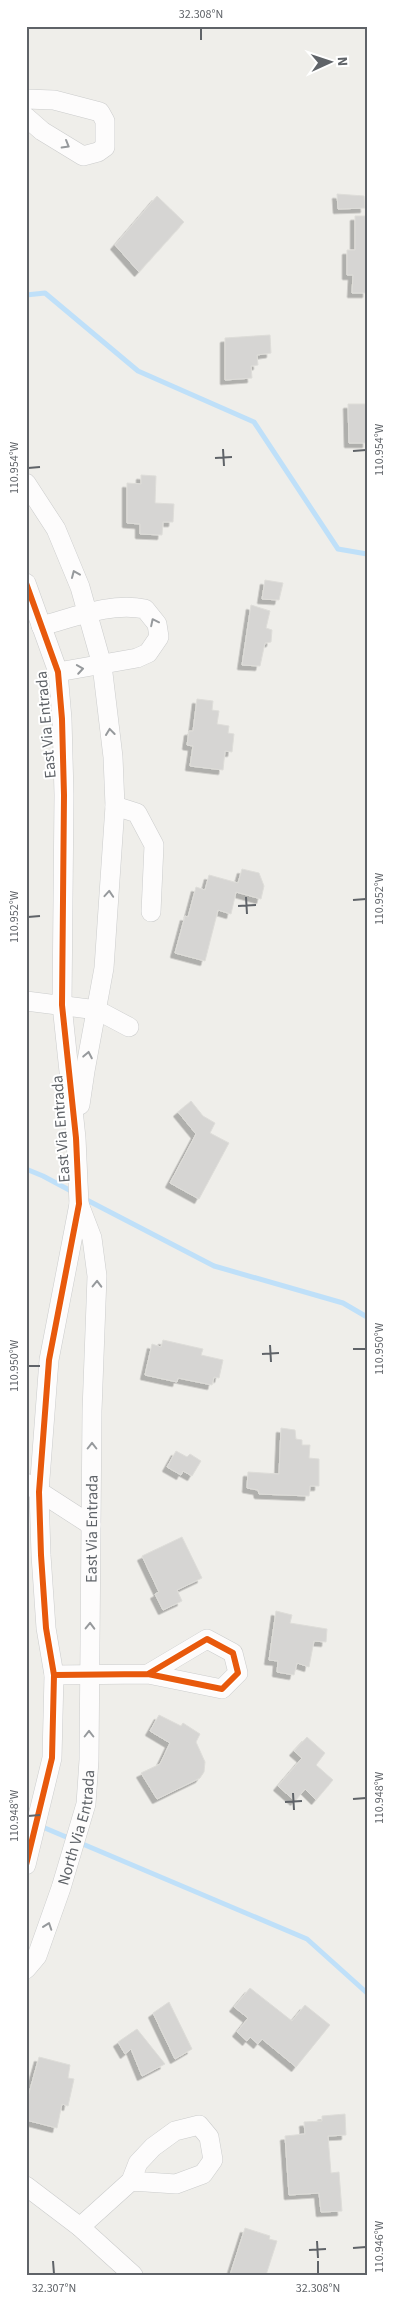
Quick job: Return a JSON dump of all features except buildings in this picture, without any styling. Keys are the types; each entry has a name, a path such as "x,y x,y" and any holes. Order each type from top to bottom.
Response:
{"street":[{"path":"26,99 54,100 100,112 105,121 107,133 105,147 98,152 83,156 42,131 26,118"},
{"name":"East Via Entrada","path":"26,483 56,529 80,587 102,665 113,758 115,806 104,968 84,1070 76,1138"},
{"name":"East Via Entrada","path":"26,582 58,672 62,719 64,795 62,1004 76,1138 79,1204 49,1360 33,1488 46,1619 54,1675"},
{"name":"East Via Entrada","path":"41,626 88,613 131,606 145,609 157,624 159,637 148,653 137,658 58,672"},
{"path":"115,806 137,813 154,844 151,912"},
{"path":"26,1001 62,1004 97,1010 129,1027"},
{"name":"East Via Entrada","path":"79,1204 92,1238 97,1276 92,1411 89,1675"},
{"path":"33,1488 91,1525"},
{"path":"26,1865 52,1758 54,1675 148,1674"},
{"name":"North Via Entrada","path":"26,1969 37,1956 86,1804 90,1760 89,1675"},
{"path":"80,2227 131,2181"},
{"path":"26,2186 80,2227 133,2275"}],"waterway":[{"path":"26,295 45,293 138,371 254,422 338,549 367,554"},
{"path":"26,1169 73,1192"},
{"path":"83,1198 214,1266 343,1303 367,1317"},
{"path":"26,1820 307,1939 367,1993"}],"cycle path":[{"path":"26,583 58,672 62,719 64,795 62,1005 76,1138 79,1204 49,1360 39,1492 46,1628 54,1675 52,1758 26,1865"},
{"path":"54,1675 148,1674 222,1689 238,1673 233,1653 207,1639 148,1674"}]}
